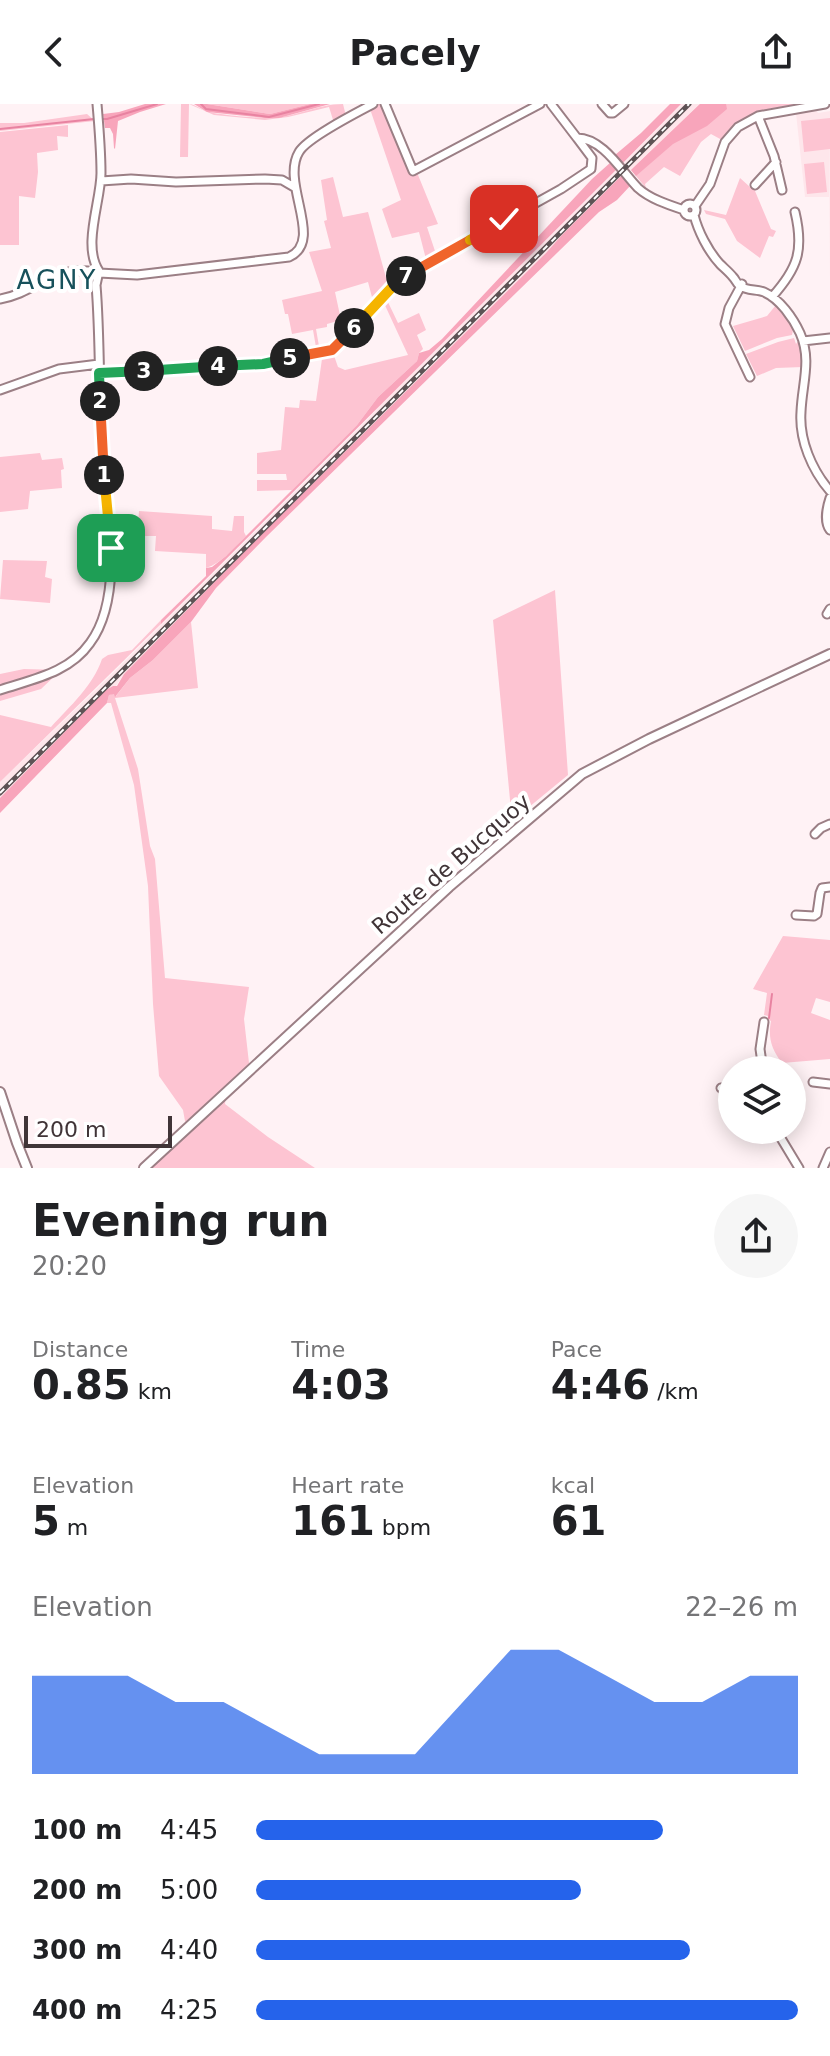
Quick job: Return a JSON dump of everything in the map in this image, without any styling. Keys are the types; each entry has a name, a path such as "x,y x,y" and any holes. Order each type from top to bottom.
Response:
{"main road":[{"name":"Route de Bucquoy","path":"144,1168 449,887 582,774 829,655"},
{"path":"0,1092 27,1168"}],"street":[{"path":"0,690 58,670 76,659 89,645 103,620 109,587 111,548 93,258 93,228 101,181 97,104"},
{"path":"282,180 293,169 300,150 308,141 373,104"},
{"path":"385,104 413,171 540,104"},
{"path":"0,390 59,369 263,364 332,350 403,277 591,169 592,158 551,104"},
{"path":"602,104 610,113 624,104"},
{"path":"695,210 710,184 725,142 738,127 756,117 825,104"},
{"path":"756,117 776,162 782,190"},
{"path":"577,138 592,141 641,190 684,210 689,204 695,210 698,228 713,254 740,288 772,297 789,315 803,341 807,361 801,413 803,435 815,469 830,491"},
{"path":"755,185 776,162"},
{"path":"0,299 20,294 69,270 137,275 293,255 300,250 304,240 293,169"},
{"path":"101,181 282,180 295,189"},
{"path":"772,297 788,279 798,258 799,236 795,212"},
{"path":"740,288 725,324 750,377"},
{"path":"803,341 830,338"},
{"path":"830,498 827,507 830,530"},
{"path":"815,834 830,824"},
{"path":"796,915 817,914 822,888 830,887"},
{"path":"761,1056 764,1022"},
{"path":"813,1082 830,1084"},
{"path":"784,1144 799,1168"},
{"path":"823,1168 830,1152"}],"shaded area":[{"path":"145,104 166,104 118,121 115,149 113,134 110,128 105,128 103,114"},
{"path":"181,104 189,104 188,157 180,157"},
{"path":"189,104 219,114 269,118 343,104 346,116 334,123 329,107 288,117 265,120 214,115"},
{"path":"194,104 270,114 310,104 330,104 279,118 265,118 207,112"},
{"path":"207,104 310,104 270,114"},
{"path":"378,104 388,104 438,224 427,227 437,257 427,263 419,232 392,238 382,209 401,200 370,109"},
{"path":"670,104 681,104 622,164 615,155"},
{"path":"681,104 700,104 631,170 626,170 263,533 124,674 116,686 106,690 0,798 0,782 117,669"},
{"path":"700,104 799,104 765,110 747,117 722,140 711,134 701,142 680,176 664,167 645,184 646,188 631,170"},
{"path":"700,104 726,104 727,109 707,126 673,144 636,176 631,170"},
{"path":"816,109 818,113 830,111 829,283 829,197 805,197 796,113"},
{"path":"87,114 95,121 0,131 0,123 24,123"},
{"path":"830,118 830,149 804,152 801,121"},
{"path":"68,125 68,137 57,136 58,150 37,153 35,198 19,196 19,245 0,245 0,132"},
{"path":"611,162 618,168 161,624 161,620 206,576 206,568 226,556 357,425 378,397 417,361 419,353 429,350 442,339"},
{"path":"824,162 827,192 807,194 804,164"},
{"path":"624,173 630,180 630,186 617,200 599,212 266,537 216,588 191,622 130,678 115,697 114,694 109,695 107,703 0,813 0,798 106,690 117,686 124,674 263,533"},
{"path":"333,177 343,217 368,212 388,285 373,301 368,282 335,292 341,320 316,329 320,352 317,353 313,330 292,334 282,300 322,291 309,252 331,248 324,221 327,220 321,180"},
{"path":"740,178 750,187 753,185 757,188 755,191 771,229 776,231 773,237 769,236 760,258 737,241 725,219 706,214 704,210 726,215"},
{"path":"386,298 398,323 419,313 426,330 417,335 423,349 417,361 378,397 357,425 292,490 257,491 257,480 287,480 286,474 257,474 257,453 281,450 285,407 299,408 300,400 316,401 323,352 332,350 338,367 345,370 408,355 383,301"},
{"path":"776,305 795,331 792,335 745,351 733,326 767,316"},
{"path":"794,338 796,344 799,340 803,367 776,368 757,376 746,354"},
{"path":"40,453 42,460 62,458 62,488 30,491 28,509 0,512 0,457"},
{"path":"139,511 212,516 212,529 232,531 234,516 244,516 246,536 223,559 206,568 206,554 155,551 156,536 137,536"},
{"path":"3,560 47,561 45,577 52,579 50,603 0,599"},
{"path":"555,590 568,775 512,821 493,620"},
{"path":"161,620 161,624 0,782 0,715 51,727 87,687 102,659 132,650"},
{"path":"191,622 198,688 115,698 138,769 150,846 155,859 165,978 249,987 244,1019 249,1063 254,1068 226,1094 225,1104 315,1168 144,1168 189,1128 183,1110 159,1076 148,886 134,785 111,703 107,703 109,695 114,693 116,696 130,678"},
{"path":"24,669 61,670 41,689 0,701 0,674"},
{"path":"783,936 830,940 830,1002 816,998 811,1013 830,1020 830,1059 806,1061 806,1056 778,1056 770,1038 771,1021 764,1015 767,993 753,989"}],"waterway":[{"path":"101,119 157,104"},
{"path":"201,104 206,109 269,117 319,104"},
{"path":"0,129 94,119"},
{"path":"769,1018 772,994"}],"railway":[{"path":"0,793 689,104"}],"district":[{"name":"AGNY","path":"57,280"}],"route":[{"path":"111,548 99,373 263,364 332,350 403,277 504,219"}]}
